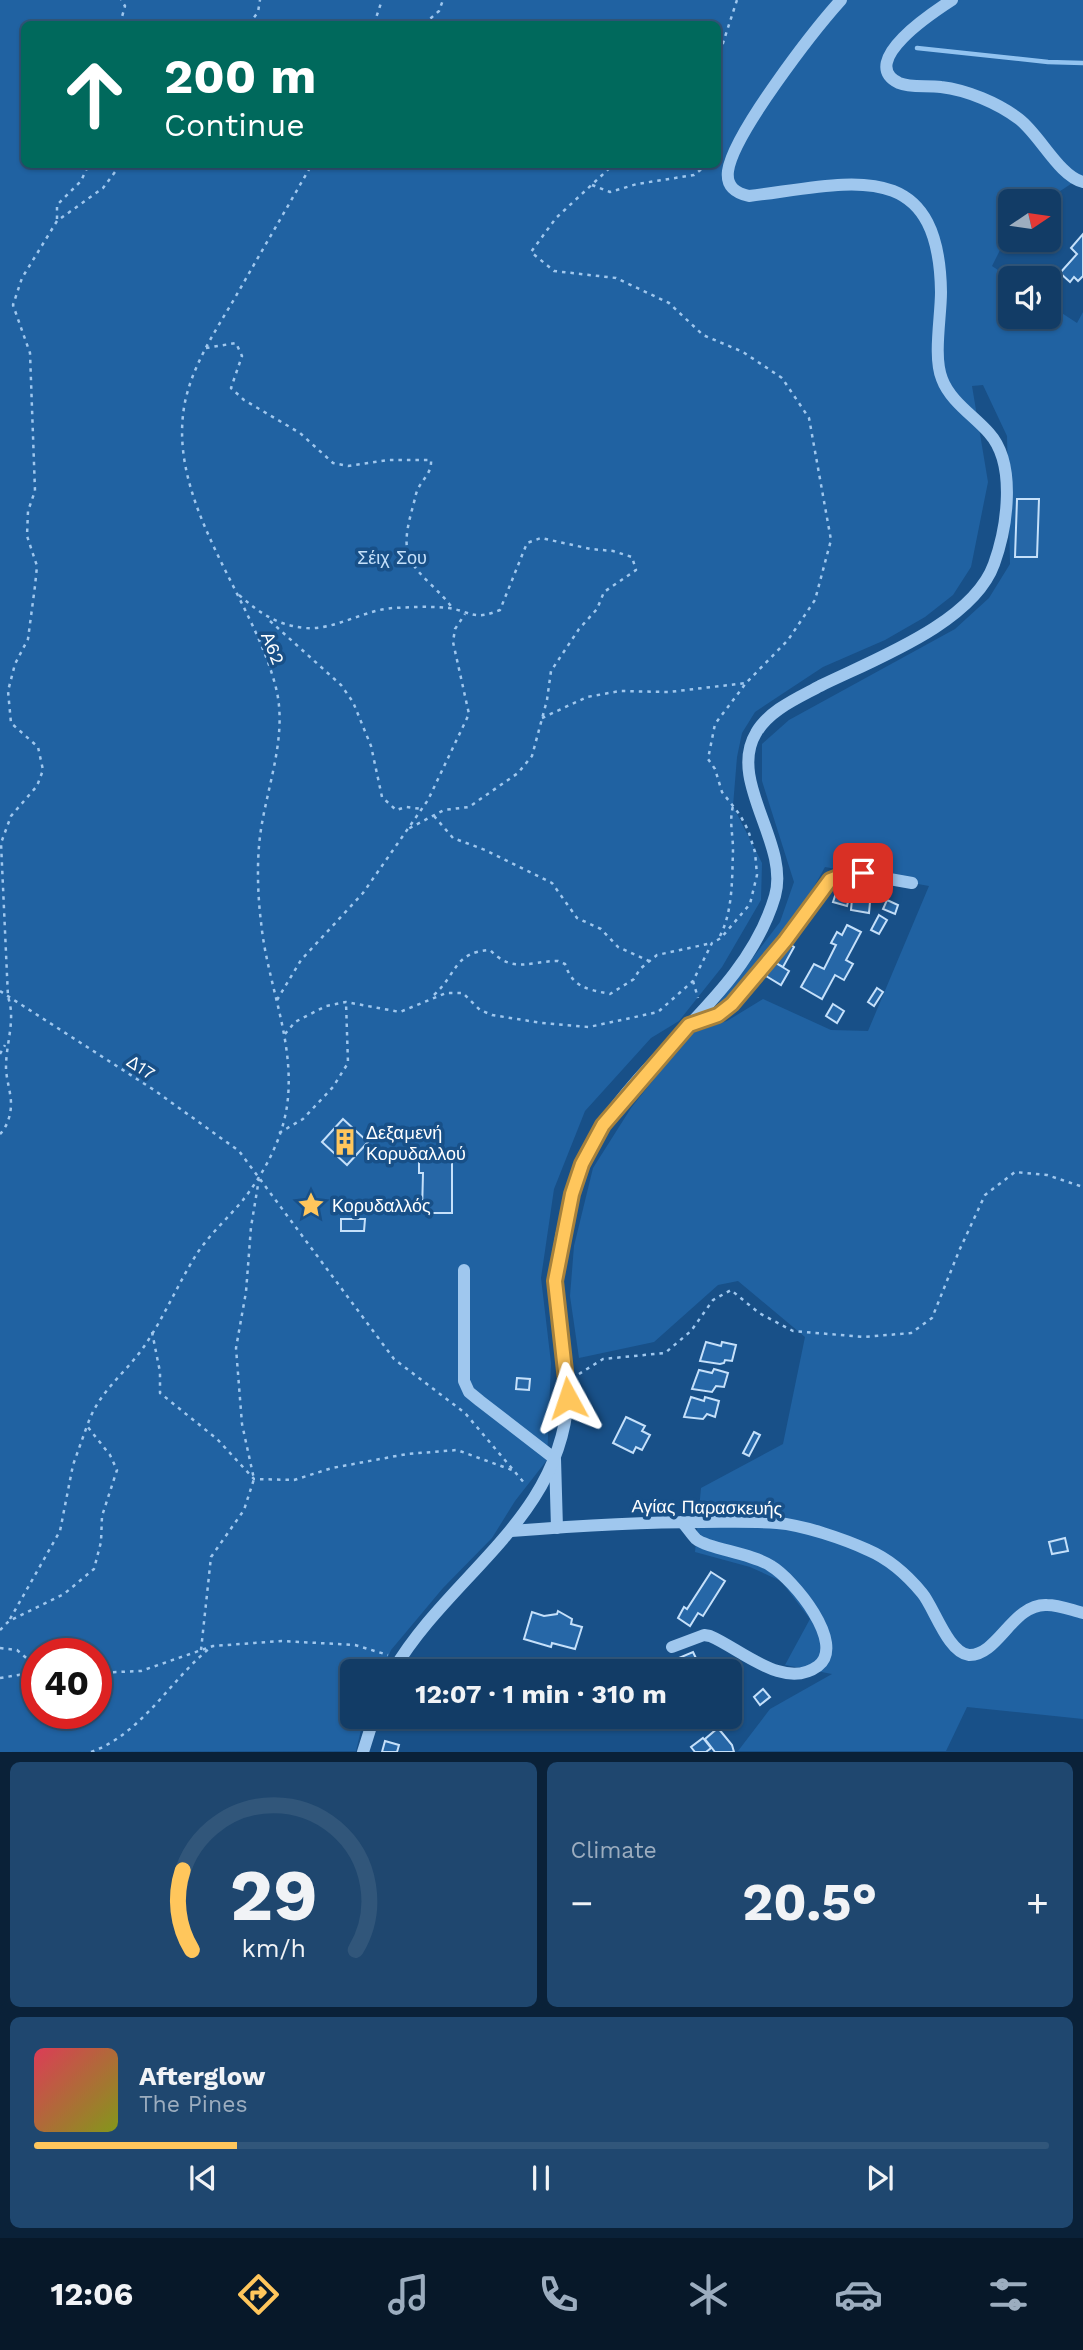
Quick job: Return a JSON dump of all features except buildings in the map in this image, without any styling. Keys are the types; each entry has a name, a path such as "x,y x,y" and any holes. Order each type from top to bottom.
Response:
{"street":[{"path":"400,1659 433,1616 511,1531 535,1496 555,1459 567,1415 568,1382 558,1321 555,1281 561,1242 579,1174 603,1125 747,957 765,923 777,890 776,859 750,774 748,753 756,732 772,715 798,698 901,645 965,606 994,566 1008,497 1007,472 993,437 944,386 938,371 941,288 930,225 919,206 900,191 870,185 835,185 750,196 731,188 728,180 730,162 745,132 776,83 841,0"},
{"path":"951,0 925,17 889,53 887,68 890,76 901,84 945,88 994,104 1020,119 1069,174 1083,182"},
{"path":"689,1025 718,1015 732,1004 785,941 830,880 850,872 912,883"},
{"path":"464,1270 464,1381 469,1392 555,1459"},
{"path":"555,1459 557,1528"},
{"name":"Αγίας Παρασκευής","path":"511,1531 633,1521 779,1523 869,1550 899,1570 924,1595 952,1644 968,1655 979,1653 1025,1611 1033,1607 1045,1604 1083,1613"},
{"path":"672,1647 704,1635 710,1636 789,1675 809,1671 819,1665 828,1649 826,1634 802,1597 774,1567 757,1558 697,1541 682,1522"},
{"path":"363,1752 370,1729"}],"path":[{"path":"121,0 125,6 121,21"},
{"path":"251,21 258,12 260,0"},
{"path":"375,21 382,0"},
{"path":"427,21 439,11 443,0"},
{"path":"721,46 737,0"},
{"path":"57,221 57,205 81,181 87,168"},
{"path":"0,1134 6,1128 11,1105 6,1070 7,1042 13,1011 8,997 1,843 11,816 37,786 43,770 38,747 11,723 8,691 15,664 28,639 37,566 27,536 28,511 35,491 30,353 13,305 22,278 57,221 103,188 118,168"},
{"name":"Α62","path":"260,1175 270,1158 286,1108 288,1064 285,1034 261,923 259,846 278,733 277,691 195,503 182,435 186,401 206,348 310,168"},
{"path":"431,998 466,954 490,950 501,961 513,965 558,961 565,964 569,978 577,986 610,994 634,979 649,961 667,952 712,943 750,904 757,875 755,852 748,830 722,792 715,769 708,759 715,724 746,683 788,640 815,600 831,540 809,418 782,379 743,352 703,335 669,303 616,278 554,271 531,252 556,218 610,168"},
{"path":"592,185 610,192 637,184 694,175 703,168"},
{"path":"206,348 236,343 242,356 234,372 231,388 244,400 300,433 333,463 348,466 389,460 431,460 432,470 418,486 407,533 410,558 453,609"},
{"path":"267,618 307,628 385,608 453,609 465,614 487,616 500,610 527,543 541,538 632,557 636,569 604,592 597,609 579,629 551,671 532,756 518,773 470,807 444,810 407,830"},
{"path":"236,593 341,685 354,702 371,746 382,797 396,810 406,807 422,809"},
{"path":"277,1000 301,960 363,893 422,809 469,714 453,642 454,629 465,614"},
{"path":"541,718 587,697 620,691 669,692 746,683"},
{"path":"718,939 727,919 730,900 733,852 729,825 733,806"},
{"path":"434,816 453,838 498,856 552,883 577,918 601,929 618,947 649,961"},
{"path":"285,1034 295,1022 326,1006 346,1002 400,1012 446,993 463,993 480,1010 492,1015 589,1027 658,1012 693,981 712,943"},
{"name":"Δ17","path":"0,991 154,1090 239,1151 260,1175 394,1359 465,1413 535,1496"},
{"path":"279,1133 303,1119 333,1087 348,1063 346,1002"},
{"path":"0,1054 7,1042"},
{"path":"568,1382 603,1359 665,1353 691,1331 713,1300 731,1290 759,1313 793,1331 864,1337 911,1334 932,1318 958,1251 985,1195 1015,1172 1047,1175 1083,1186"},
{"path":"0,1630 9,1621 60,1531 73,1465 94,1403 142,1349 199,1251 260,1175"},
{"path":"201,1650 211,1558 244,1510 254,1479 242,1424 236,1348 246,1292 251,1227 260,1175"},
{"path":"152,1332 160,1372 160,1393 218,1439 254,1479 295,1480 332,1468 407,1454 457,1450 514,1470"},
{"path":"9,1621 64,1594 94,1569 103,1516 117,1470 110,1455 87,1426"},
{"path":"112,1672 141,1671 213,1646 282,1641 355,1645 400,1659"},
{"path":"91,1752 105,1746 162,1700 186,1667 213,1646"},
{"path":"0,1648 17,1650 21,1653"},
{"path":"0,1678 21,1675"}],"green space":[{"name":"Σέιχ Σου","path":"0,0 1083,0 1083,176 1061,190 998,189 999,252 992,266 998,270 998,329 1061,329 1061,313 1077,323 1083,312 1083,1719 967,1707 946,1751 738,1751 770,1709 832,1674 785,1665 810,1619 781,1581 750,1567 695,1552 701,1488 783,1444 805,1337 738,1281 718,1285 654,1342 579,1358 570,1296 574,1246 593,1168 631,1108 690,1034 727,1021 763,999 831,1030 868,1031 929,886 825,867 792,926 714,1016 710,1014 780,922 794,882 762,781 762,744 789,720 955,629 989,598 1010,564 1007,436 983,385 972,386 988,482 971,567 953,595 925,617 885,640 823,667 755,712 742,733 733,806 762,863 761,900 722,967 679,1021 651,1038 585,1111 554,1189 541,1278 551,1363 547,1460 515,1501 492,1538 443,1588 391,1650 387,1659 340,1659 340,1729 361,1729 356,1751 0,1752"}],"waterway":[{"path":"917,48 1048,62 1083,63"}],"place":[{"name":"Δεξαμενή Κορυδαλλού","path":"345,1142"},
{"name":"Κορυδαλλός","path":"311,1205"}],"route":[{"path":"568,1398 555,1281 572,1194 582,1164 603,1125 637,1082 689,1025 718,1015 732,1004 785,941 830,880 850,872 863,873"}]}
